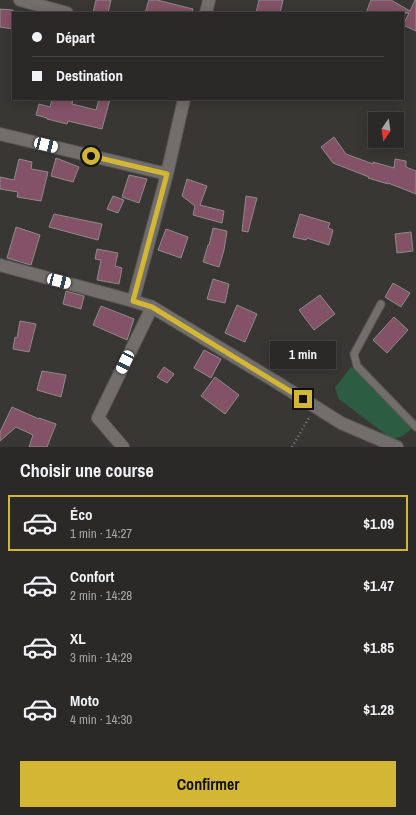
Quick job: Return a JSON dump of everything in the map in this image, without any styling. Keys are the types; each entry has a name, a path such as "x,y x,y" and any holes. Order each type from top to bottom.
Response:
{"street":[{"path":"20,0 63,12"},
{"path":"206,12 209,0"},
{"path":"133,301 167,174 184,100"},
{"path":"0,134 167,174"},
{"path":"0,265 152,307 341,423 397,447"},
{"path":"123,447 98,418 152,307"}],"lane":[{"path":"381,304 354,354 357,366 416,427"}],"path":[{"path":"292,447 315,407"}],"green space":[{"path":"351,367 415,425 400,437 389,437 339,399 335,388"}],"building":[{"path":"96,0 111,0 108,12 93,12"},
{"path":"149,0 157,0 193,9 192,12 145,12"},
{"path":"259,0 283,0 280,12 256,12"},
{"path":"371,0 391,0 410,11 416,0 416,31 404,25 409,13 366,12"},
{"path":"0,9 13,10 12,29 0,27"},
{"path":"52,100 73,100 72,104 96,110 99,100 110,100 102,129 68,121 67,124 36,115 39,104 50,107"},
{"path":"334,137 346,154 373,164 373,162 394,168 395,159 406,161 406,167 416,171 416,194 388,183 368,178 369,177 333,163 321,147"},
{"path":"56,158 79,167 73,182 51,176"},
{"path":"19,159 32,162 31,169 48,172 41,201 17,197 18,192 0,189 0,177 14,180"},
{"path":"129,175 147,179 139,203 122,197"},
{"path":"187,179 207,186 200,205 224,211 222,223 193,215 195,206 182,196"},
{"path":"113,196 124,200 118,213 107,209"},
{"path":"246,196 257,198 248,232 242,231"},
{"path":"54,214 102,224 98,240 49,227"},
{"path":"300,214 330,223 328,228 333,230 329,245 307,238 306,240 293,237"},
{"path":"16,227 40,235 31,265 7,258"},
{"path":"213,228 227,231 219,267 203,262"},
{"path":"166,229 188,237 181,258 158,250"},
{"path":"411,232 413,251 397,253 395,234"},
{"path":"97,249 118,253 115,266 122,268 119,284 97,280 101,260 95,259"},
{"path":"213,279 229,284 225,303 207,299"},
{"path":"393,283 410,293 401,307 385,297"},
{"path":"66,291 84,296 81,309 63,304"},
{"path":"320,295 335,314 314,330 299,310"},
{"path":"237,305 257,314 245,342 225,333"},
{"path":"101,306 134,319 127,340 93,325"},
{"path":"394,317 408,330 387,353 373,340"},
{"path":"20,321 36,324 29,352 13,349 15,337 17,338"},
{"path":"204,350 221,359 211,378 194,368"},
{"path":"164,367 174,374 167,383 157,377"},
{"path":"42,371 66,375 61,397 37,390"},
{"path":"215,377 239,395 225,414 201,396"},
{"path":"12,407 39,419 56,424 47,447 29,447 33,435 16,427 0,441 0,432"}],"route":[{"path":"91,156 167,174 133,301 152,307 303,399"}]}
